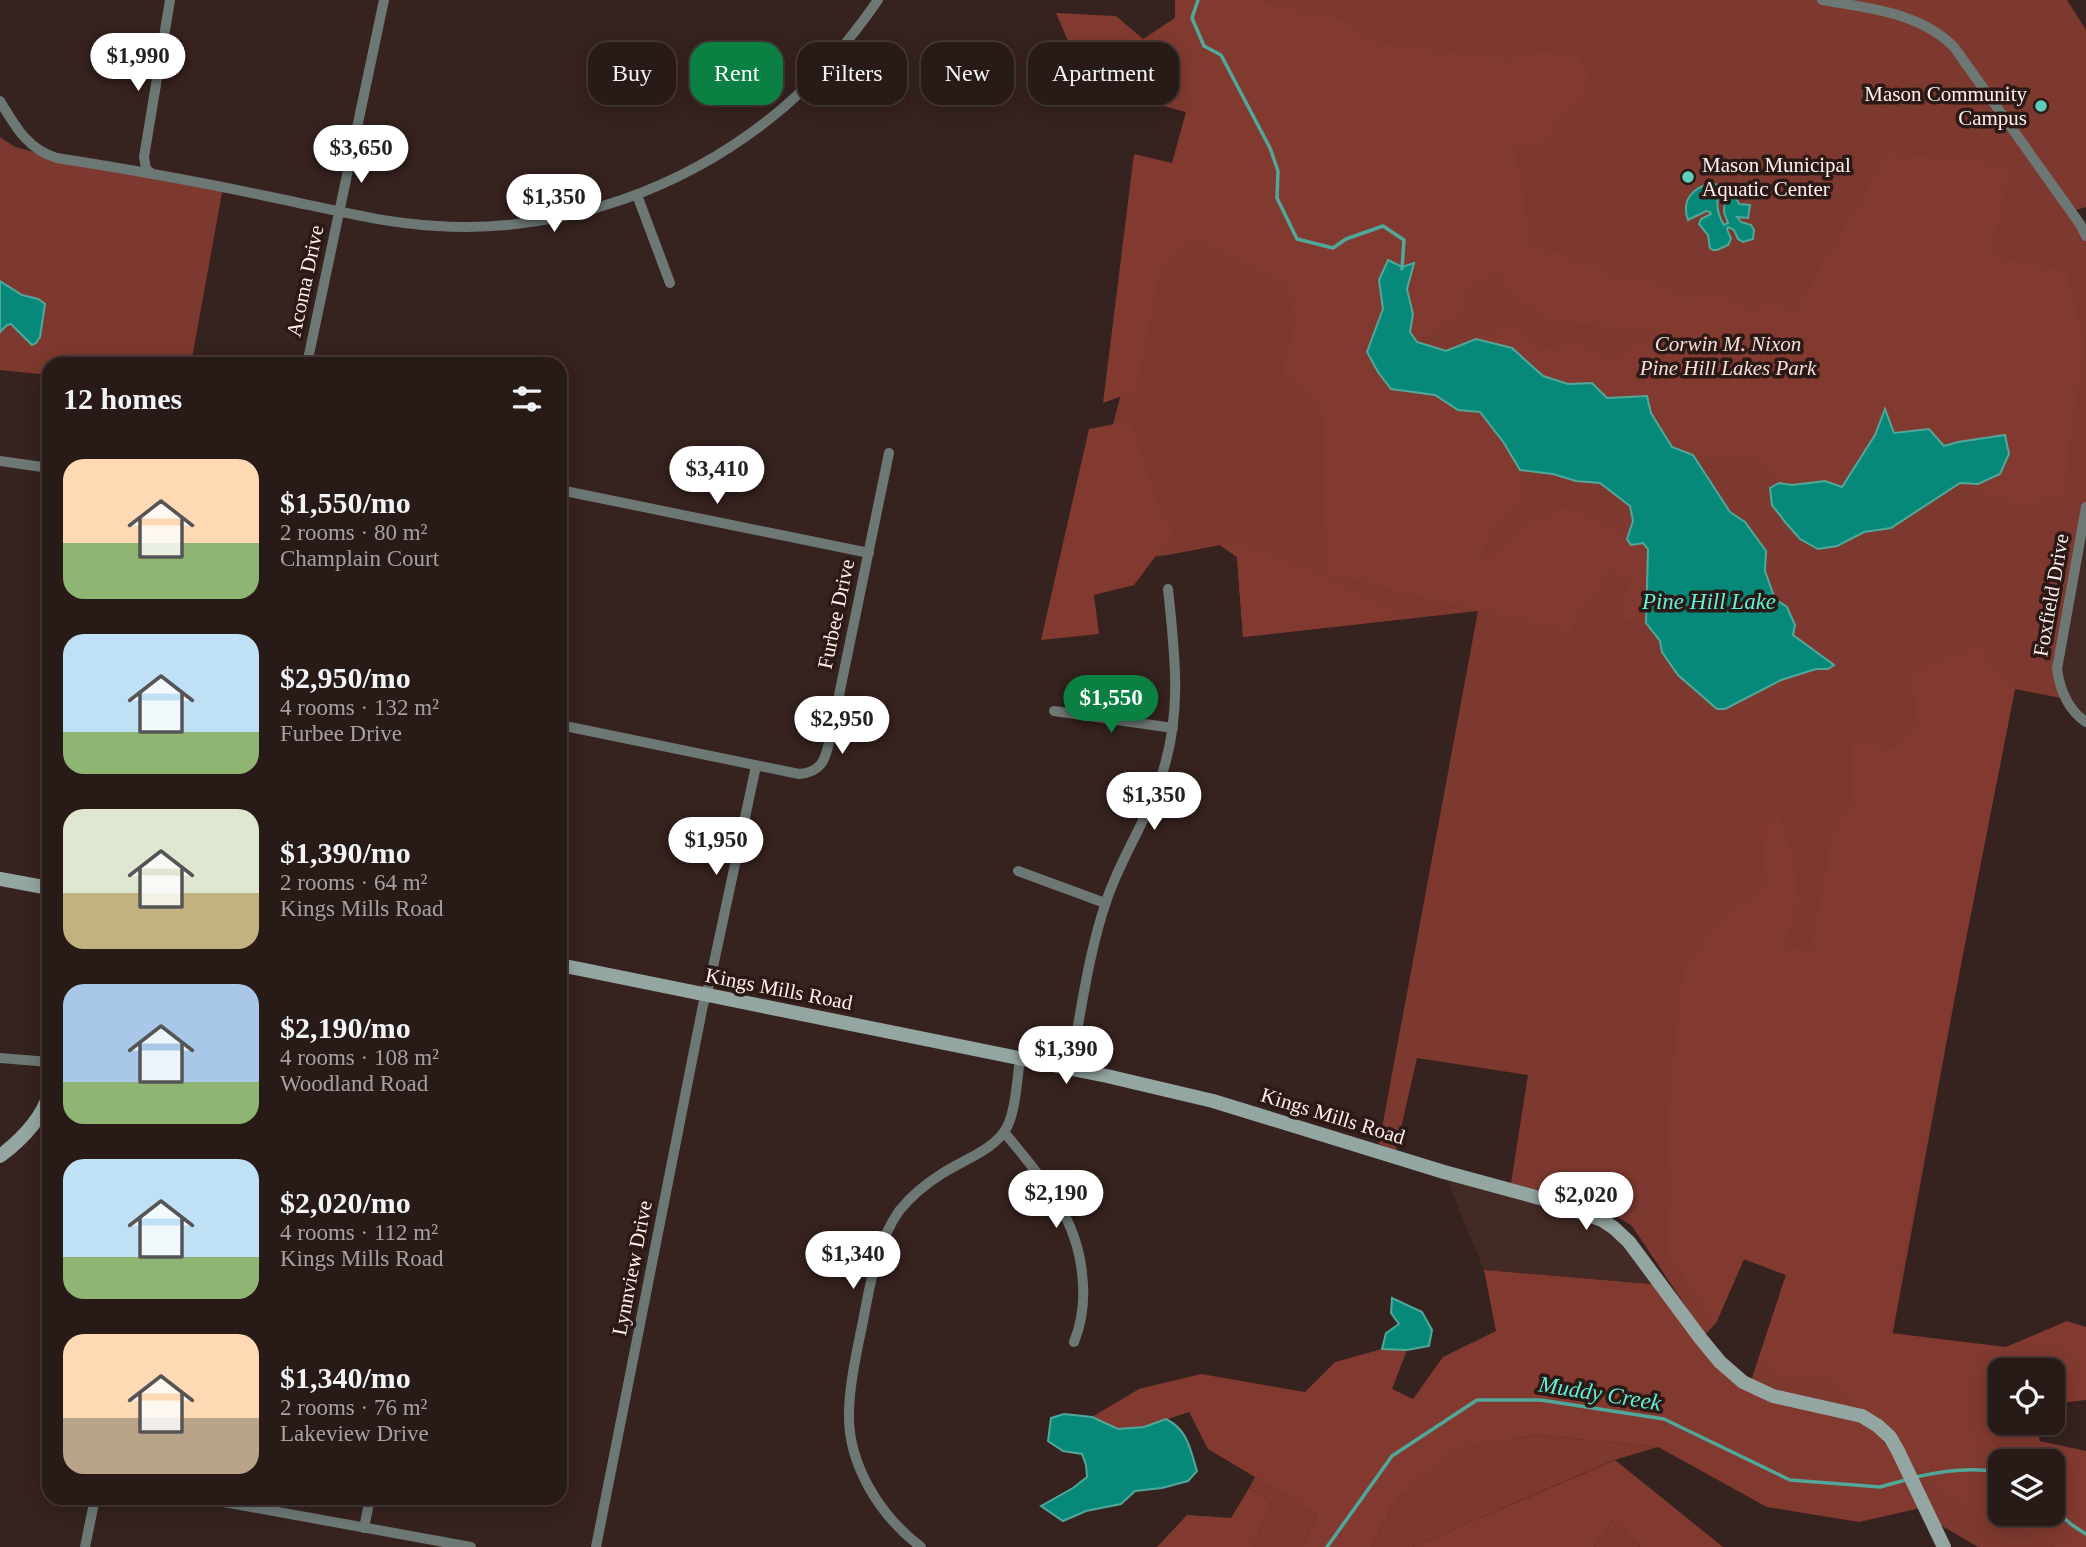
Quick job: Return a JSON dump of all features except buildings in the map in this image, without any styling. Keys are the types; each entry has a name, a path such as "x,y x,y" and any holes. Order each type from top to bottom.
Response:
{"street":[{"path":"151,173 146,169 144,158 170,0"},
{"name":"Acoma Drive","path":"308,357 384,0"},
{"path":"0,101 29,144 57,158 151,173 397,222 436,226 490,226 559,217 619,202 704,164 770,119 804,89 834,57 878,0"},
{"path":"1822,0 1896,14 1933,30 1947,40 2086,236"},
{"path":"637,195 670,283"},
{"name":"Furbee Drive","path":"567,726 799,774 812,771 823,762 890,453"},
{"path":"0,461 42,467"},
{"path":"567,491 869,553"},
{"name":"Foxfield Drive","path":"2086,507 2057,669 2066,699 2076,715 2086,722"},
{"path":"1070,1069 1105,903 1160,779 1173,728 1177,681 1168,589"},
{"path":"1054,711 1173,728"},
{"name":"Lynnview Drive","path":"596,1547 706,996 756,766"},
{"path":"1018,871 1105,903"},
{"path":"0,879 42,887"},
{"name":"Kings Mills Road","path":"567,966 1203,1098 1444,1172 1547,1200 1602,1220 1629,1242 1720,1362 1743,1381 1773,1396 1862,1416 1878,1426 1898,1451 1944,1547"},
{"path":"0,1058 42,1061"},
{"path":"917,1546 871,1492 861,1471 850,1433 852,1379 873,1273 881,1244 892,1223 911,1198 941,1174 995,1142 1004,1132 1010,1118 1020,1059"},
{"path":"0,1156 42,1121"},
{"path":"1004,1132 1043,1180 1074,1234 1081,1257 1084,1304 1082,1320 1074,1342"},
{"path":"85,1547 94,1505"},
{"path":"240,1505 471,1547"},
{"path":"364,1528 369,1505"}],"shaded area":[{"path":"2086,507 2086,722 2066,699 2059,648"},
{"path":"1444,1172 1602,1220 1662,1285 1484,1270"}],"green space":[{"path":"1175,0 1253,0 1343,20 1373,42 1512,59 1537,51 1578,55 1588,76 1582,102 1560,120 1544,144 1515,149 1531,246 1564,254 1576,264 1601,266 1614,280 1656,280 1686,298 1724,293 1747,310 1779,297 1794,313 1888,153 2012,164 1990,255 2066,271 2085,343 2064,493 2025,508 1966,489 1996,476 2005,435 1944,446 1929,429 1894,434 1884,411 1875,435 1841,488 1825,481 1792,485 1779,483 1755,456 1693,455 1672,447 1647,396 1607,398 1592,383 1568,384 1543,376 1512,348 1476,339 1508,321 1538,349 1580,342 1613,358 1657,332 1551,321 1512,296 1497,273 1472,287 1460,315 1417,342 1410,332 1413,314 1407,289 1413,263 1379,280 1383,309 1367,352 1391,389 1435,395 1458,410 1480,412 1504,443 1520,470 1522,497 1489,532 1483,559 1502,548 1507,540 1538,517 1550,518 1559,507 1579,510 1615,531 1630,531 1627,539 1643,543 1648,548 1646,623 1620,619 1627,589 1635,578 1611,573 1587,603 1570,633 1326,573 1324,414 1283,373 1295,319 1286,285 1194,239 1160,268 1136,391 1103,403 1134,154 1172,163 1186,112 1159,105 1179,105 1179,42 1068,42 1056,13 1116,16 1143,39 1175,18"},
{"name":"Corwin M. Nixon Pine Hill Lakes Park","path":"1224,0 2067,0 2086,30 2086,207 2072,211 2086,236 2086,507 2059,648 2066,699 2015,689 1877,1418 1750,1384 1786,1275 1744,1259 1716,1323 1705,1335 1632,1226 1611,1213 1580,1201 1511,1183 1528,1075 1417,1058 1396,1150 1379,1144 1478,611 1243,637 1237,557 1220,545 1168,555 1076,566"},
{"path":"0,137 15,147 57,158 223,187 192,357 42,357 42,374 0,370"},
{"path":"1130,421 1161,515 1173,533 1134,585 1094,595 1099,634 1041,640 1089,429"},
{"path":"1220,545 1258,546 1412,618 1243,637 1237,557"},
{"path":"1977,645 2015,688 1891,1333 2006,1347 2067,1321 2086,1327 2086,1400 2065,1403 2065,1358 1988,1358 1988,1435 2038,1435 2040,1441 2086,1451 2086,1547 2054,1547 2026,1530 2011,1526 2065,1526 2065,1449 1988,1449 1988,1520 1946,1496 1873,1424 1925,1507 1859,1522 1767,1507 1658,1447 1538,1435 1457,1447 1396,1500 1372,1547 1302,1547 1317,1514 1208,1449 1189,1412 1144,1427 1118,1429 1092,1417 1139,1389 1201,1374 1305,1392 1335,1362 1382,1349 1407,1350 1392,1389 1413,1399 1443,1357 1496,1331 1484,1270 1662,1285 1743,1382 1868,1418 1830,1379 1779,1378 1758,1360 1786,1275 1744,1259 1716,1323 1666,1251 1670,1196 1668,1114 1684,965 1735,905 1767,888 1761,827 1779,812 1792,854 1799,906 1781,946 1811,950 1832,837 1851,803 1853,739 1894,748 1917,720 1911,671"},
{"path":"1538,1435 1658,1447 1614,1460 1413,1547 1372,1547 1396,1500 1457,1446"},
{"path":"1898,1451 1988,1520 1988,1526 2026,1529 2054,1547 1978,1547 1932,1520"},
{"path":"1615,1460 1723,1547 1640,1547 1612,1521 1594,1547 1413,1547"},
{"path":"1255,1477 1317,1514 1302,1547 1253,1547 1272,1503 1249,1488"},
{"path":"1249,1488 1272,1503 1253,1547 1157,1547 1187,1515 1231,1518"},
{"path":"1612,1521 1640,1547 1594,1547"}],"water":[{"path":"1711,183 1721,186 1717,206 1724,225 1728,223 1724,212 1725,201 1733,197 1739,204 1750,205 1748,218 1737,217 1741,222 1751,225 1754,230 1753,239 1743,242 1738,239 1734,230 1728,227 1731,239 1728,245 1713,250 1710,248 1708,235 1699,224 1710,212 1706,211 1688,220 1686,207 1690,196 1698,188"},
{"name":"Pine Hill Lake","path":"1388,260 1402,267 1414,263 1407,289 1413,314 1410,332 1417,342 1446,351 1476,339 1512,348 1543,376 1568,384 1592,383 1607,398 1647,396 1651,413 1672,447 1693,455 1730,512 1745,522 1766,551 1765,571 1775,599 1787,607 1795,625 1793,635 1834,665 1828,669 1816,669 1781,680 1725,709 1717,709 1678,675 1662,652 1660,641 1646,623 1648,549 1643,543 1631,545 1627,539 1633,521 1630,506 1600,483 1520,470 1504,443 1480,412 1458,410 1435,395 1391,389 1378,372 1367,352 1383,309 1379,280"},
{"path":"0,281 22,295 38,299 45,304 40,337 36,343 32,345 11,324 0,332"},
{"path":"1885,409 1894,433 1929,429 1944,446 2005,435 2009,454 2000,474 1978,484 1960,483 1891,528 1864,532 1837,546 1818,549 1800,539 1772,505 1770,488 1779,483 1792,485 1825,481 1842,487 1875,435"},
{"path":"1392,1298 1422,1312 1432,1330 1429,1346 1407,1350 1382,1349 1386,1333 1399,1324 1391,1313"},
{"path":"1064,1414 1092,1417 1118,1429 1144,1427 1166,1419 1184,1434 1197,1471 1188,1481 1135,1491 1121,1504 1086,1511 1063,1521 1041,1506 1087,1477 1082,1454 1063,1451 1048,1441 1051,1418"}],"waterway":[{"path":"1198,0 1192,18 1204,46 1221,55 1270,148 1278,171 1277,198 1297,239 1333,248 1346,239 1383,226 1404,240 1402,269"},
{"name":"Muddy Creek","path":"1327,1547 1392,1456 1477,1400 1541,1400 1664,1419 1790,1480 1880,1487 1909,1479"},
{"name":"Muddy Creek","path":"1916,1477 1947,1471 1988,1471"},
{"name":"Muddy Creek","path":"2065,1519 2086,1534"}],"place":[{"name":"Mason Community Campus","path":"2041,106"},
{"name":"Mason Municipal Aquatic Center","path":"1688,177"}]}
